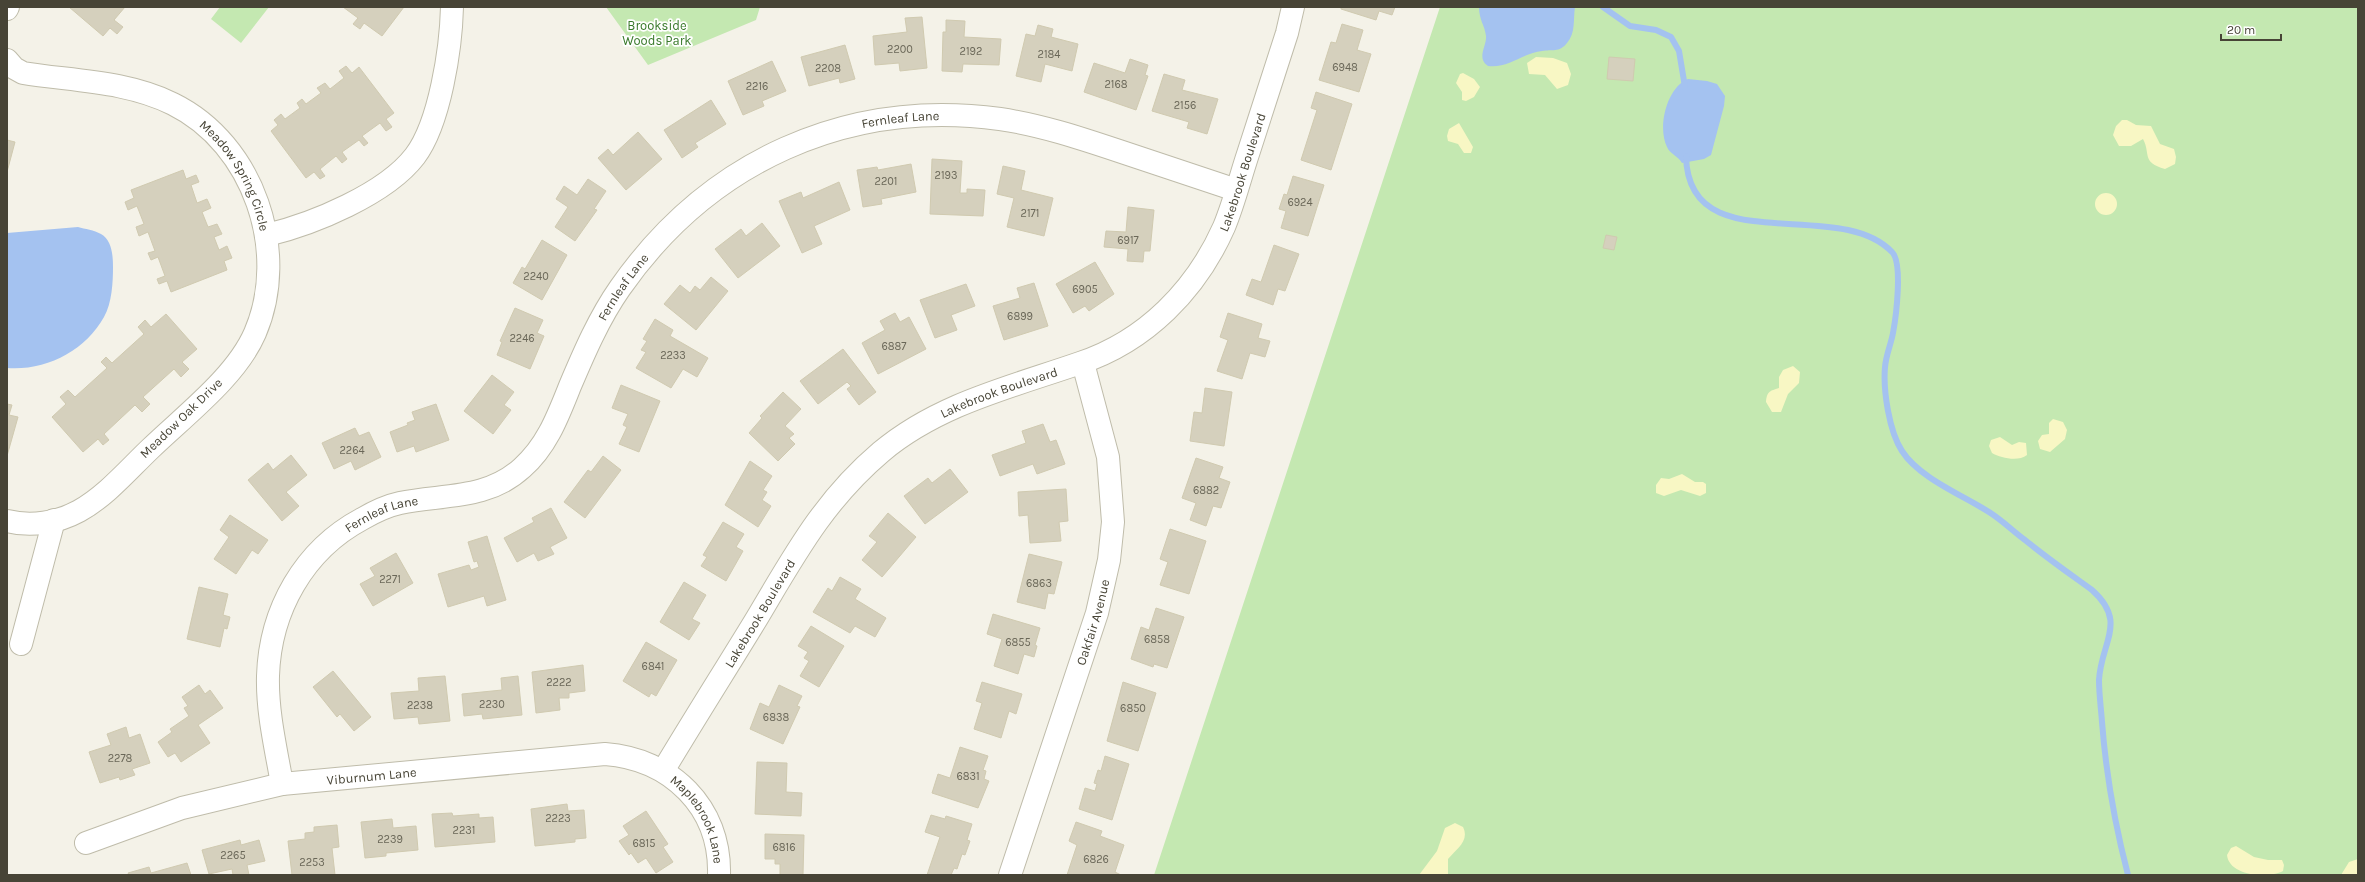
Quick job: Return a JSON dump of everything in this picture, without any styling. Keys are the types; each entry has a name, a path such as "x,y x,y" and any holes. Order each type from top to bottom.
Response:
{"street":[{"name":"Meadow Spring Circle","path":"7,60 14,68 24,73 129,89 166,101 190,114 219,140 239,166 256,199 267,235 290,230 326,216 388,182 411,161 424,143 441,91 452,7"},
{"name":"Lakebrook Boulevard","path":"663,771 800,545 831,501 851,479 900,438 948,410 1027,380 1083,362 1139,334 1154,322 1183,293 1217,241 1236,190 1287,33 1293,7"},
{"name":"Fernleaf Lane","path":"282,784 268,699 269,660 274,633 282,608 303,569 317,552 334,536 381,509 403,502 465,495 487,490 507,480 524,467 547,438 601,319 620,288 645,254 679,218 703,197 736,174 809,139 840,130 902,117 950,115 1003,120 1056,131 1236,190"},
{"name":"Meadow Oak Drive","path":"7,520 25,524 54,520 78,512 102,495 204,398 238,360 255,332 263,306 268,270 267,235"},
{"name":"Oakfair Avenue","path":"1010,875 1094,620 1109,560 1113,522 1108,457 1083,362"},
{"path":"21,644 54,520"},
{"name":"Viburnum Lane","path":"86,843 182,808 282,784 590,755 628,758 663,771"},
{"name":"Maplebrook Lane","path":"663,771 692,795 703,810 716,839 719,875"}],"green space":[{"path":"220,7 269,7 241,43 211,19"},
{"name":"Brookside Woods Park","path":"606,7 760,7 756,20 648,65"},
{"path":"1440,7 2358,7 2358,875 1154,875"}],"sand":[{"path":"1536,57 1553,58 1567,63 1571,74 1568,85 1557,89 1545,75 1529,74 1527,63"},
{"path":"1463,73 1474,79 1480,87 1474,97 1466,101 1462,100 1462,92 1456,83 1460,74"},
{"path":"2122,120 2127,120 2136,125 2151,126 2160,144 2174,149 2176,157 2175,164 2165,169 2153,163 2148,157 2143,139 2131,146 2119,146 2113,135 2116,126"},
{"path":"1459,123 1473,147 1471,153 1464,153 1458,144 1448,141 1447,136 1449,129"},
{"path":"2102,193 2110,193 2117,200 2117,208 2110,215 2102,215 2095,208 2095,200"},
{"path":"1793,366 1800,372 1799,383 1788,394 1781,412 1772,412 1766,402 1767,396 1771,391 1779,388 1779,377 1783,370"},
{"path":"2053,419 2063,422 2067,430 2065,439 2050,452 2040,449 2038,441 2042,435 2049,434 2049,423"},
{"path":"2000,437 2012,445 2019,442 2026,443 2027,455 2014,459 1992,453 1989,446 1991,440"},
{"path":"1682,474 1695,482 1703,482 1706,484 1706,493 1700,496 1681,490 1664,496 1656,493 1656,485 1661,478 1669,479"},
{"path":"1455,823 1463,827 1465,836 1461,844 1448,859 1448,875 1419,875 1437,851 1445,828"},
{"path":"2236,846 2254,857 2268,860 2282,860 2284,865 2283,871 2268,875 2259,875 2250,874 2234,867 2229,862 2227,855 2231,848"},
{"path":"2358,859 2358,875 2341,875 2349,862"}],"water":[{"path":"1479,7 1575,7 1572,35 1567,43 1561,48 1535,52 1502,65 1488,66 1482,56 1486,36"},
{"path":"1688,79 1707,81 1717,84 1725,96 1724,106 1711,155 1704,159 1682,163 1667,147 1663,129 1669,99 1674,90"},
{"path":"78,227 101,234 110,244 113,263 112,286 109,305 104,317 86,340 63,356 36,366 7,368 7,233"}],"building":[{"path":"69,7 125,7 114,20 123,27 117,34 110,28 103,36"},
{"path":"343,7 404,7 382,36 364,23 360,29 353,24 358,18"},
{"path":"1341,7 1395,7 1392,15 1379,11 1376,20 1341,9"},
{"path":"922,17 927,68 900,71 899,63 875,65 873,36 907,32 905,18"},
{"path":"946,20 965,21 964,37 1001,39 999,65 963,64 962,72 942,71 943,32 946,32"},
{"path":"1342,24 1363,30 1357,50 1371,54 1359,92 1319,80 1331,42 1336,43"},
{"path":"1038,25 1053,29 1051,37 1078,44 1072,71 1045,64 1041,82 1016,76 1026,34 1035,36"},
{"path":"845,45 855,79 840,83 839,78 809,86 801,57"},
{"path":"1609,57 1635,59 1633,81 1607,79"},
{"path":"1130,59 1148,65 1145,75 1148,76 1136,110 1084,92 1094,63 1125,73"},
{"path":"772,61 786,91 762,101 764,106 743,115 728,81"},
{"path":"346,66 352,73 359,67 394,113 386,119 392,127 386,131 380,123 362,136 368,143 364,146 359,140 342,152 347,159 342,163 336,156 320,169 325,176 320,179 314,172 306,178 271,131 278,125 274,120 281,114 285,119 300,108 297,103 302,99 306,104 321,93 317,88 325,83 330,89 344,78 339,71"},
{"path":"1164,74 1185,80 1182,90 1218,99 1207,134 1187,128 1189,122 1152,111"},
{"path":"1316,92 1352,104 1331,170 1301,160 1317,110 1311,108"},
{"path":"711,100 726,124 695,143 698,147 682,158 664,130"},
{"path":"638,132 662,159 626,190 598,158 608,149 613,155"},
{"path":"7,140 15,142 7,172"},
{"path":"932,159 962,161 960,193 967,193 967,189 985,190 983,216 930,214"},
{"path":"911,164 916,192 881,199 882,204 863,207 857,170 877,167 878,170"},
{"path":"1003,166 1025,171 1021,190 1053,198 1044,236 1007,227 1014,198 997,194"},
{"path":"183,170 186,179 196,175 199,182 191,185 197,203 207,199 211,208 202,212 208,227 217,224 222,234 214,237 219,250 227,246 232,258 224,261 227,270 171,292 167,281 159,284 157,279 165,276 158,257 151,260 148,253 155,251 148,232 139,236 136,227 144,224 137,206 128,210 125,202 134,198 131,190"},
{"path":"1293,176 1324,185 1308,236 1281,228 1286,211 1279,209 1284,194 1287,195"},
{"path":"588,179 606,191 594,209 597,210 575,241 555,227 568,207 556,199 564,186 577,195"},
{"path":"839,182 850,210 814,226 822,244 802,253 779,201 801,192 803,198"},
{"path":"1128,207 1154,210 1150,251 1144,251 1143,262 1127,261 1128,249 1104,247 1106,231 1126,232"},
{"path":"762,223 780,246 738,278 715,249 741,229 746,236"},
{"path":"1606,235 1617,237 1614,250 1603,248"},
{"path":"542,240 567,255 542,300 513,283 522,267 525,269"},
{"path":"1274,245 1299,254 1285,291 1278,289 1273,305 1246,295 1252,279 1261,282"},
{"path":"1095,262 1114,294 1089,311 1085,306 1073,313 1056,284"},
{"path":"711,277 728,291 696,330 664,304 680,285 690,293 695,286 700,290"},
{"path":"1034,283 1048,326 1004,340 993,306 1020,298 1017,288"},
{"path":"966,284 975,306 951,315 957,330 935,338 920,300"},
{"path":"515,308 543,320 537,333 544,336 530,369 497,355 502,342 500,341"},
{"path":"895,313 900,322 909,317 926,349 878,374 862,343 885,330 880,321"},
{"path":"1228,313 1262,324 1258,338 1270,341 1265,357 1250,353 1242,379 1217,371 1228,340 1220,337"},
{"path":"166,314 197,349 182,362 189,369 181,377 174,369 143,397 150,404 142,412 135,405 104,434 109,440 103,445 98,439 83,452 52,417 66,404 60,397 68,390 75,397 107,368 101,362 106,357 112,363 144,334 138,327 145,320 151,327"},
{"path":"655,319 673,330 670,336 708,358 697,377 683,369 671,388 636,368 646,352 641,350 647,341 643,339"},
{"path":"843,349 876,392 859,405 847,389 851,386 847,382 818,404 800,381"},
{"path":"492,375 514,392 504,405 511,410 493,434 464,411"},
{"path":"621,385 660,401 639,452 619,444 627,427 623,425 628,414 612,408"},
{"path":"1205,388 1232,392 1224,446 1190,441 1194,412 1202,413"},
{"path":"783,392 801,409 785,426 794,434 789,438 795,444 778,461 749,433 762,418 760,416"},
{"path":"7,404 12,405 9,415 18,417 7,456"},
{"path":"436,404 449,440 416,452 414,446 397,452 390,432 408,425 407,423 415,420 412,412"},
{"path":"1043,424 1050,442 1056,440 1065,464 1037,474 1033,464 1000,476 992,455 1026,443 1022,431"},
{"path":"355,428 359,436 369,432 381,457 355,470 351,461 334,469 322,443"},
{"path":"291,455 307,475 286,492 299,506 282,521 248,480 268,463 273,470"},
{"path":"603,456 621,470 585,518 564,502 588,470 591,472"},
{"path":"1196,458 1223,467 1219,478 1230,482 1221,508 1213,506 1206,526 1190,520 1196,503 1182,498"},
{"path":"750,461 772,476 763,490 767,492 762,500 771,506 758,527 725,505"},
{"path":"950,469 968,492 925,524 904,496 928,478 932,483"},
{"path":"1066,489 1068,521 1059,522 1061,541 1030,543 1028,515 1019,516 1018,492"},
{"path":"551,508 567,538 550,547 554,554 538,561 534,553 517,562 504,538 534,522 532,518"},
{"path":"888,513 916,537 882,577 862,560 877,542 869,536"},
{"path":"230,515 268,540 258,554 252,550 236,574 214,559 229,537 220,530"},
{"path":"723,522 744,534 736,547 743,551 726,581 701,566 707,557 703,555"},
{"path":"1170,529 1206,541 1189,594 1160,585 1168,562 1160,559"},
{"path":"487,536 506,600 487,606 484,596 448,607 438,574 469,565 471,570 479,567 477,561 474,562 468,542"},
{"path":"396,553 413,583 373,606 360,584 375,576 370,568"},
{"path":"1029,554 1062,562 1054,594 1048,593 1045,609 1017,602"},
{"path":"840,577 861,589 855,599 886,618 875,637 855,626 850,633 813,612 828,588 832,591"},
{"path":"684,582 706,595 692,619 700,623 689,640 660,622"},
{"path":"199,587 228,594 223,615 230,617 227,629 224,628 220,647 187,639"},
{"path":"1156,608 1184,617 1167,668 1154,664 1153,667 1131,659 1141,627 1149,630"},
{"path":"993,614 1040,628 1035,645 1037,646 1034,657 1024,654 1018,674 994,666 1002,639 987,634"},
{"path":"811,626 844,646 819,687 800,676 809,661 804,658 808,652 798,646"},
{"path":"646,642 677,660 656,696 651,693 649,697 623,681"},
{"path":"583,665 585,691 569,693 569,698 559,698 560,710 536,713 532,672"},
{"path":"333,671 371,717 354,731 340,714 337,717 313,687"},
{"path":"445,676 450,721 419,724 418,717 394,719 391,693 419,691 418,678"},
{"path":"518,676 522,715 483,719 482,714 464,716 462,694 502,690 501,678"},
{"path":"982,682 1022,694 1016,714 1009,711 1001,738 974,729 982,703 976,701"},
{"path":"1123,682 1156,693 1138,751 1107,741"},
{"path":"199,685 205,694 210,690 223,708 198,725 210,743 181,762 175,753 168,757 158,742 172,732 170,729 189,716 184,708 188,706 182,697"},
{"path":"779,685 802,696 797,706 800,707 783,744 750,729 760,703 769,707"},
{"path":"126,727 129,738 140,734 150,763 132,769 135,775 120,780 119,777 100,783 89,752 111,745 107,734"},
{"path":"960,747 988,756 983,770 986,771 984,779 989,781 978,808 932,793 938,774 950,778"},
{"path":"1105,756 1129,764 1112,820 1079,809 1085,788 1095,791 1097,784 1094,783 1098,770 1101,771"},
{"path":"757,762 787,763 786,792 802,793 801,816 755,814"},
{"path":"567,804 568,811 584,810 586,838 575,839 575,842 535,846 531,809"},
{"path":"646,811 668,844 663,847 673,862 656,873 646,858 638,863 631,853 629,855 619,841 629,835 623,826"},
{"path":"452,813 453,816 479,814 479,818 493,817 495,842 435,847 432,814"},
{"path":"931,815 945,819 946,816 972,824 967,840 970,841 965,855 962,854 957,869 954,868 951,875 927,875 940,837 925,832"},
{"path":"392,819 393,828 416,826 418,850 386,853 386,856 365,858 361,822"},
{"path":"1076,822 1102,831 1100,836 1124,845 1115,872 1121,875 1067,875 1077,845 1069,841"},
{"path":"337,825 339,847 332,848 335,875 292,875 288,841 305,839 305,833 314,832 314,827"},
{"path":"765,834 804,835 803,875 780,875 780,864 775,864 775,859 765,859"},
{"path":"240,840 241,845 259,840 265,861 247,865 249,875 233,875 232,869 209,874 202,850"},
{"path":"187,863 191,875 129,875 128,873 149,867 151,873"}],"waterway":[{"path":"1603,7 1630,26 1656,30 1671,37 1679,51 1685,87"},
{"path":"1686,156 1693,189 1711,208 1738,218 1770,223 1837,228 1868,236 1892,252 1897,267 1898,291 1896,315 1886,363 1885,387 1890,422 1897,443 1910,461 1920,470 2001,520 2092,590 2103,601 2109,612 2111,623 2110,633 2101,667 2099,680 2100,696 2109,780 2115,818 2128,875"}]}
